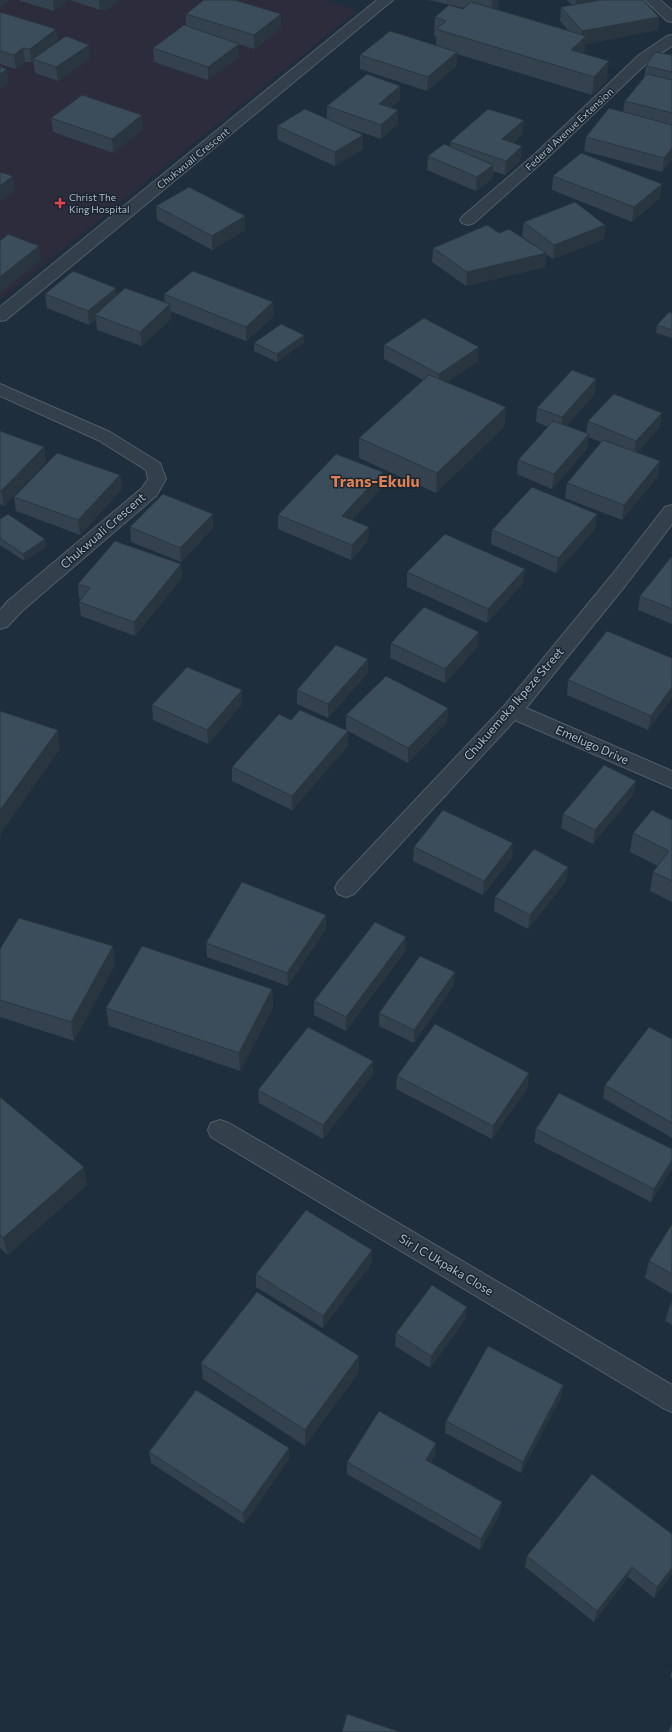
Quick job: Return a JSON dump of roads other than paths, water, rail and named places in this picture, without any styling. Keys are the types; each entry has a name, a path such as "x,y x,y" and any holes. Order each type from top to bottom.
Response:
{"street":[{"name":"Chukwuali Crescent","path":"0,316 386,0"},
{"path":"652,0 672,18"},
{"name":"Federal Avenue Extension","path":"468,220 541,156 644,58 672,39"},
{"name":"Chukwuali Crescent","path":"0,389 104,436 154,467 157,479 149,492 15,606 0,622"},
{"name":"Chukuemeka Ikpeze Street","path":"346,888 512,710 618,581 672,511"},
{"name":"Emelugo Drive","path":"512,710 672,780"},
{"name":"Sir J C Ukpaka Close","path":"220,1130 672,1399"}],"place":[{"name":"Christ The King Hospital","path":"60,203"}],"district":[{"name":"Trans-Ekulu","path":"375,481"}]}
